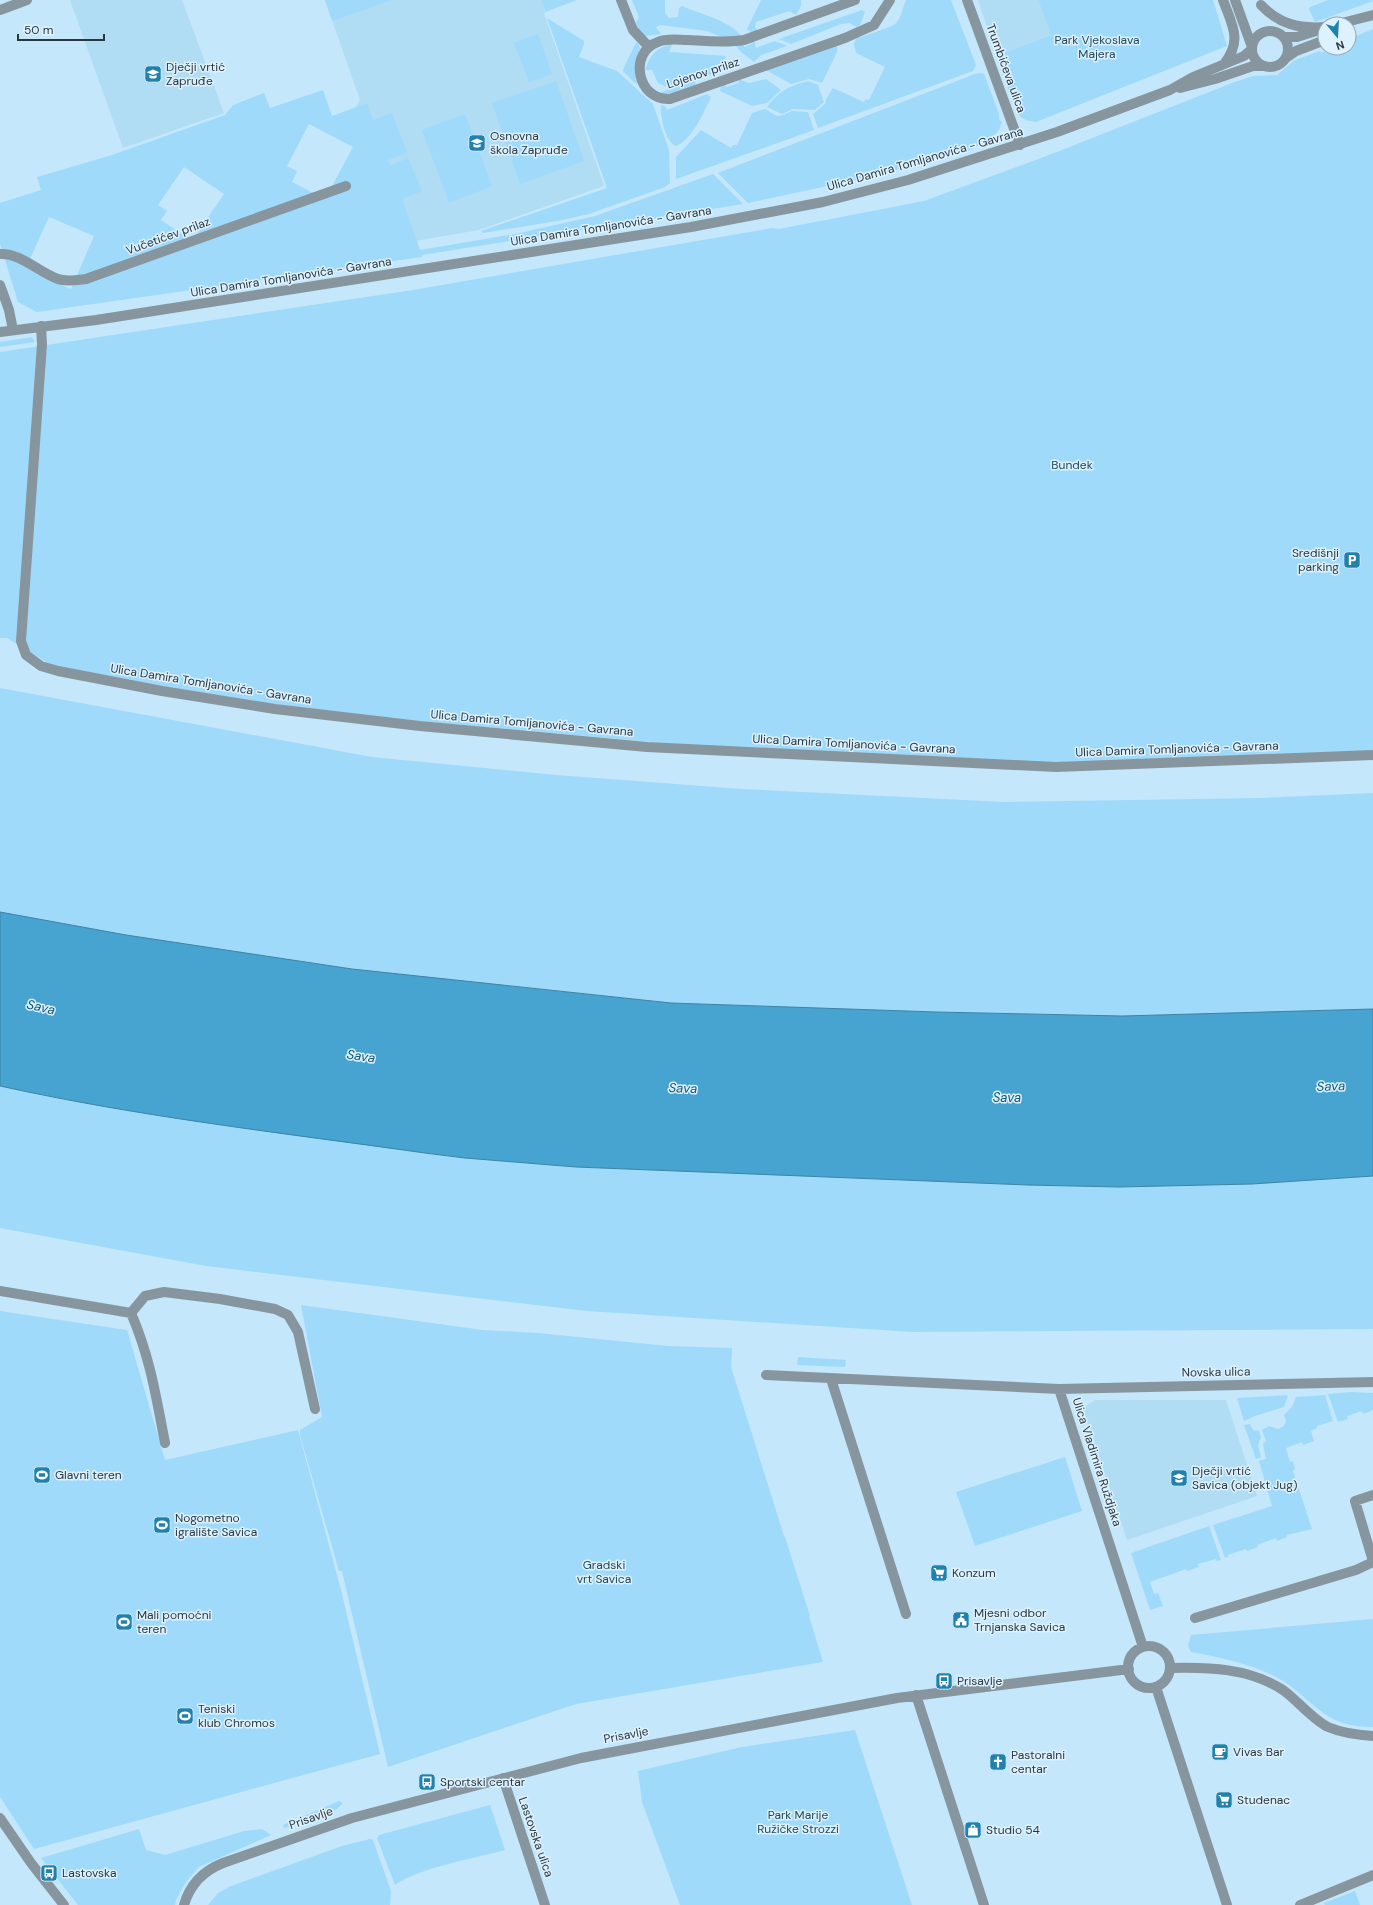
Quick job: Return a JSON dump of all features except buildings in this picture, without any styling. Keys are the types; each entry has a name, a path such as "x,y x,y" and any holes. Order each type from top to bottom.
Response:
{"street":[{"path":"0,10 27,0"},
{"path":"620,0 633,30 649,47"},
{"name":"Lojenov prilaz","path":"855,0 744,40 730,42 663,40 649,47 642,58 640,66 643,85 655,97 661,100 670,99 846,38 874,25 890,0"},
{"name":"Trumbićeva ulica","path":"967,0 1020,145"},
{"path":"1223,0 1235,38 1233,51 1224,64"},
{"path":"1235,0 1256,61 1262,66 1268,67 1278,65 1296,51 1317,43"},
{"path":"1260,2 1273,16 1286,24 1317,28"},
{"path":"1260,2 1269,24 1288,46 1286,58"},
{"path":"1357,20 1373,15"},
{"path":"1357,22 1362,19"},
{"path":"1252,48 1256,37 1265,32 1297,37 1317,31"},
{"name":"Ulica Damira Tomljanovića - Gavrana","path":"1170,90 1193,77 1244,56 1252,48"},
{"name":"Ulica Damira Tomljanovića - Gavrana","path":"0,332 165,310 751,217 823,202 875,189 1020,145 1170,90 1215,79 1253,66 1262,66"},
{"name":"Vučetićev prilaz","path":"0,254 13,256 58,279 86,279 346,186"},
{"path":"0,285 9,310 13,330"},
{"name":"Ulica Damira Tomljanovića - Gavrana","path":"41,326 42,344 22,641 26,655 41,666 162,692 275,708 420,726 648,747 1056,767 1373,755"},
{"path":"0,1291 131,1313"},
{"path":"131,1313 145,1296 164,1292 220,1299 275,1309 288,1315 298,1332 315,1409"},
{"path":"131,1313 143,1341 151,1368 165,1443"},
{"name":"Ulica Vladimira Ruždjaka","path":"766,1375 1059,1389 1144,1647"},
{"path":"831,1379 906,1614"},
{"name":"Novska ulica","path":"1059,1389 1373,1382"},
{"path":"1195,1618 1356,1570 1373,1561 1355,1501 1373,1495"},
{"path":"1144,1647 1157,1648 1162,1651 1167,1656 1170,1668 1166,1680 1156,1687 1144,1687 1138,1685 1130,1676 1129,1669 1132,1656 1144,1647"},
{"path":"1170,1668 1232,1670 1252,1676 1282,1690 1328,1726 1348,1733 1373,1736"},
{"name":"Prisavlje","path":"184,1905 192,1886 199,1878 214,1867 223,1863 352,1818 503,1778 612,1751 916,1695 1129,1669"},
{"path":"1156,1687 1227,1905"},
{"path":"916,1695 984,1905"},
{"name":"Lastovska ulica","path":"503,1778 545,1905"},
{"path":"0,1818 22,1850 64,1905"},
{"path":"1300,1905 1373,1875"}],"shaded area":[{"name":"Dječji vrtić Zapruđe","path":"70,0 182,0 224,113 123,148"},
{"name":"Osnovna škola Zapruđe","path":"325,0 577,0 544,13 604,186 479,230 380,247 354,110 360,100"},
{"path":"978,0 1038,0 1051,35 997,56"},
{"name":"Dječji vrtić Savica (objekt Jug)","path":"1095,1400 1226,1400 1257,1496 1127,1540 1083,1408"}],"green space":[{"path":"325,0 392,0 332,21"},
{"path":"541,0 576,0 546,11"},
{"path":"632,0 665,0 665,13 669,18 678,17 679,8 682,6 714,18 730,26 742,37 724,38 707,31 660,25 656,27 661,34 646,36 638,31 636,23 639,17"},
{"path":"761,0 801,0 801,6 796,15 789,11 756,22 755,27 758,31 751,32 747,29"},
{"path":"906,0 951,0 976,65 973,71 818,128 813,114 825,104 826,99 833,88 864,102 866,99 869,100 885,67 856,53 854,44 856,39 895,24 900,16"},
{"name":"Park Vjekoslava Majera","path":"1038,0 1213,0 1227,46 1036,122 1028,121 1021,117 1018,113 997,56 1051,35"},
{"path":"1328,0 1373,0 1332,16 1317,16 1317,21 1315,22 1309,9 1310,7"},
{"path":"862,10 865,12 860,25 857,27 849,23 841,24 791,44 779,39"},
{"path":"547,18 584,41 579,57 617,71 653,104 669,150 670,183 665,187 589,214 557,221 483,233 481,231 607,188"},
{"name":"Bundek","path":"1373,29 1373,751 1070,765 725,748 652,742 420,721 196,694 51,665 7,638 0,638 0,352 413,290 772,228 779,229 924,201 1049,155 1232,83 1253,76 1279,75 1278,74 1295,60 1317,52 1317,56 1357,56 1357,36"},
{"path":"538,34 552,74 529,82 514,43"},
{"path":"754,40 756,48 775,41 787,46 761,55 754,62 736,46 743,43 744,47 751,44 751,41"},
{"path":"637,41 640,48 635,68 637,85 623,71"},
{"path":"672,44 669,52 726,56 722,70 695,80 696,87 669,95 658,94 667,90 667,87 658,83 652,70 645,70 649,60 655,52 662,47"},
{"path":"837,44 837,52 822,83 809,79 791,84 766,70"},
{"path":"975,74 984,74 999,114 999,120 1002,122 999,130 991,138 970,150 874,176 748,203 718,173"},
{"path":"738,79 749,83 766,79 781,90 767,103 752,106 720,91 721,86 725,84 726,87 739,83"},
{"path":"556,81 584,161 520,184 492,103"},
{"path":"808,81 818,85 824,102 815,110 793,109 782,114 767,107 780,93 795,85"},
{"path":"323,90 332,116 367,103 373,120 392,113 407,152 388,160 390,166 408,158 422,191 402,199 420,250 515,234 595,216 713,174 743,204 422,255 422,257 37,312 18,302 0,244 0,203 41,190 37,177 112,155 225,115 233,105 264,93 270,108","holes":["309,124 353,147 325,199 292,182 297,171 287,166","184,167 224,194 192,241 161,220 167,211 158,205","49,217 94,236 71,289 36,274 40,264 30,259"]},
{"path":"707,94 711,97 696,126 681,144 675,146 671,143 666,133 661,115 661,105 665,106 667,110"},
{"path":"765,109 777,116 792,111 808,112 814,130 676,179 676,157 701,130 731,148 733,145 737,145 752,113"},
{"path":"465,114 492,186 449,203 422,130"},
{"path":"32,337 35,342 0,347 0,342"},
{"path":"0,688 372,757 556,775 742,789 1005,802 1261,798 1373,793 1373,1009 1122,1016 936,1012 671,1003 352,969 126,935 0,912"},
{"path":"0,1086 55,1098 425,1153 465,1158 576,1167 1028,1185 1119,1187 1252,1184 1373,1176 1373,1329 913,1332 587,1311 206,1266 0,1228"},
{"name":"Gradski vrt Savica","path":"301,1305 483,1330 538,1333 668,1346 732,1348 731,1367 810,1616 823,1662 576,1704 388,1767 342,1571 339,1571 300,1435 300,1430 322,1417"},
{"path":"0,1311 127,1330 165,1460 298,1430 341,1590 380,1754 34,1849 0,1797"},
{"path":"798,1357 846,1360 845,1367 797,1365"},
{"path":"1351,1392 1373,1393 1373,1410 1363,1414 1362,1411 1347,1416 1348,1419 1338,1422 1328,1394"},
{"path":"1288,1395 1284,1407 1244,1421 1237,1398"},
{"path":"1325,1395 1333,1421 1317,1426 1317,1428 1311,1431 1314,1441 1303,1445 1302,1442 1286,1448 1290,1462 1293,1461 1295,1469 1293,1471 1312,1529 1287,1535 1287,1537 1277,1541 1276,1538 1257,1545 1258,1547 1228,1555 1228,1557 1225,1558 1213,1525 1272,1506 1259,1461 1266,1459 1263,1444 1266,1441 1262,1430 1269,1426 1278,1429 1284,1426 1286,1421 1284,1415 1292,1407 1296,1397"},
{"path":"1250,1424 1253,1430 1259,1431 1261,1437 1258,1445 1261,1457 1256,1459 1244,1425"},
{"path":"1065,1457 1082,1511 975,1546 956,1492"},
{"path":"1209,1526 1221,1560 1217,1561 1216,1559 1198,1564 1199,1567 1187,1571 1186,1569 1150,1582 1154,1594 1158,1593 1163,1606 1150,1610 1131,1553"},
{"path":"1373,1619 1373,1727 1362,1727 1343,1723 1326,1714 1286,1683 1268,1673 1224,1659 1191,1652 1188,1646 1191,1635"},
{"name":"Park Marije Ružičke Strozzi","path":"855,1730 912,1905 680,1905 642,1802 638,1771 742,1747"},
{"path":"339,1801 343,1803 337,1809 284,1828 283,1825"},
{"path":"490,1805 505,1850 418,1873 395,1885 377,1838 379,1835"},
{"path":"139,1829 146,1850 165,1855 244,1831 262,1829 271,1835 199,1867 186,1882 176,1900 175,1905 78,1905 41,1858"},
{"path":"370,1839 373,1840 391,1891 390,1905 208,1905 218,1893 231,1886 342,1846"},
{"path":"1355,1891 1360,1905 1325,1905 1324,1903"}],"water":[{"name":"Sava","path":"0,912 126,935 352,969 671,1003 936,1012 1122,1016 1373,1009 1373,1176 1252,1184 1119,1187 1028,1185 576,1167 465,1158 425,1153 212,1124 53,1097 0,1086"}],"place":[{"name":"Dječji vrtić Zapruđe","path":"153,74"},
{"name":"Osnovna škola Zapruđe","path":"477,143"},
{"name":"Središnji parking","path":"1352,560"},
{"name":"Glavni teren","path":"42,1475"},
{"name":"Dječji vrtić Savica (objekt Jug)","path":"1179,1478"},
{"name":"Nogometno igralište Savica","path":"162,1525"},
{"name":"Konzum","path":"939,1573"},
{"name":"Mjesni odbor Trnjanska Savica","path":"961,1620"},
{"name":"Mali pomoćni teren","path":"124,1622"},
{"name":"Prisavlje","path":"944,1681"},
{"name":"Teniski klub Chromos","path":"185,1716"},
{"name":"Vivas Bar","path":"1220,1752"},
{"name":"Pastoralni centar","path":"998,1762"},
{"name":"Sportski centar","path":"427,1782"},
{"name":"Studenac","path":"1224,1800"},
{"name":"Studio 54","path":"973,1830"},
{"name":"Lastovska","path":"49,1873"}]}
